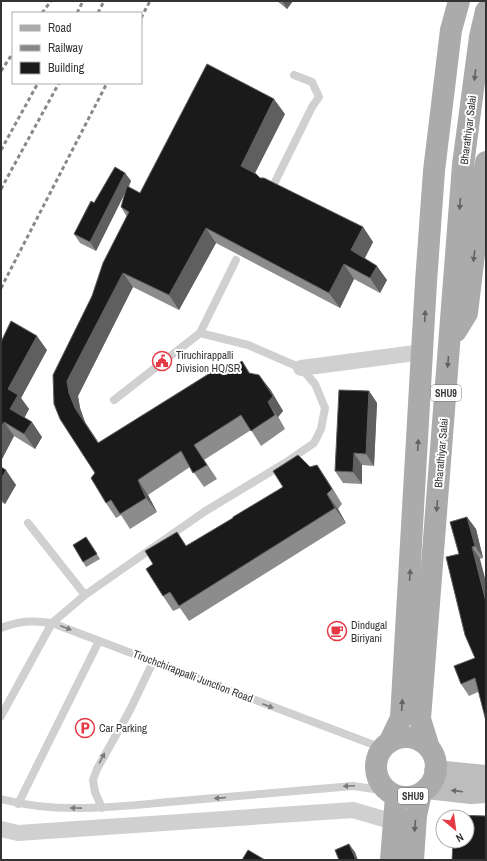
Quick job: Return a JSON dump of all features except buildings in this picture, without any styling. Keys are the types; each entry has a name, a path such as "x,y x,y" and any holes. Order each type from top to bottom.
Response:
{"main road":[{"name":"Bharathiyar Salai","path":"386,745 402,718 434,171 451,30 459,1"},
{"name":"Bharathiyar Salai","path":"429,748 420,719 463,165 486,11"},
{"path":"451,30 483,37"},
{"path":"450,340 467,313 486,162"},
{"path":"386,745 398,738 407,737 415,739 429,748"},
{"name":"SHU9","path":"386,745 377,757 375,766 381,785 392,793 404,797 413,796 428,784"},
{"name":"SHU9","path":"413,860 416,816 435,763 429,748"},
{"path":"428,784 486,776"},
{"path":"428,784 471,793 486,792"},
{"name":"SHU9","path":"391,860 394,822 392,793"}],"street":[{"path":"301,368 423,352"},
{"path":"1,829 18,833 353,810 394,822"}],"lane":[{"path":"272,188 318,97 312,82 294,75"},
{"path":"114,400 200,333 236,260"},
{"path":"1,716 52,623 84,595 204,512 285,463 314,443 321,429 325,408 315,384 301,368 248,345 200,333"},
{"path":"28,523 84,595"},
{"name":"Tiruchchirappalli Junction Road","path":"1,628 14,623 33,620 52,623 153,662 386,745"},
{"path":"18,804 99,641"},
{"path":"102,808 95,792 94,780 97,769 130,710 153,662"},
{"path":"1,799 18,804 46,807 102,808 353,786 392,793"}],"railway":[{"path":"43,12 51,1"},
{"path":"78,12 83,1"},
{"path":"98,12 104,1"},
{"path":"142,16 150,1"},
{"path":"1,71 12,54"},
{"path":"1,150 37,84"},
{"path":"1,189 58,84"},
{"path":"1,288 106,84"}],"place":[{"name":"Tiruchirappalli Division HQ/SR","path":"162,361"},
{"name":"Dindugal Biriyani","path":"337,631"},
{"name":"Car Parking","path":"85,728"}]}
